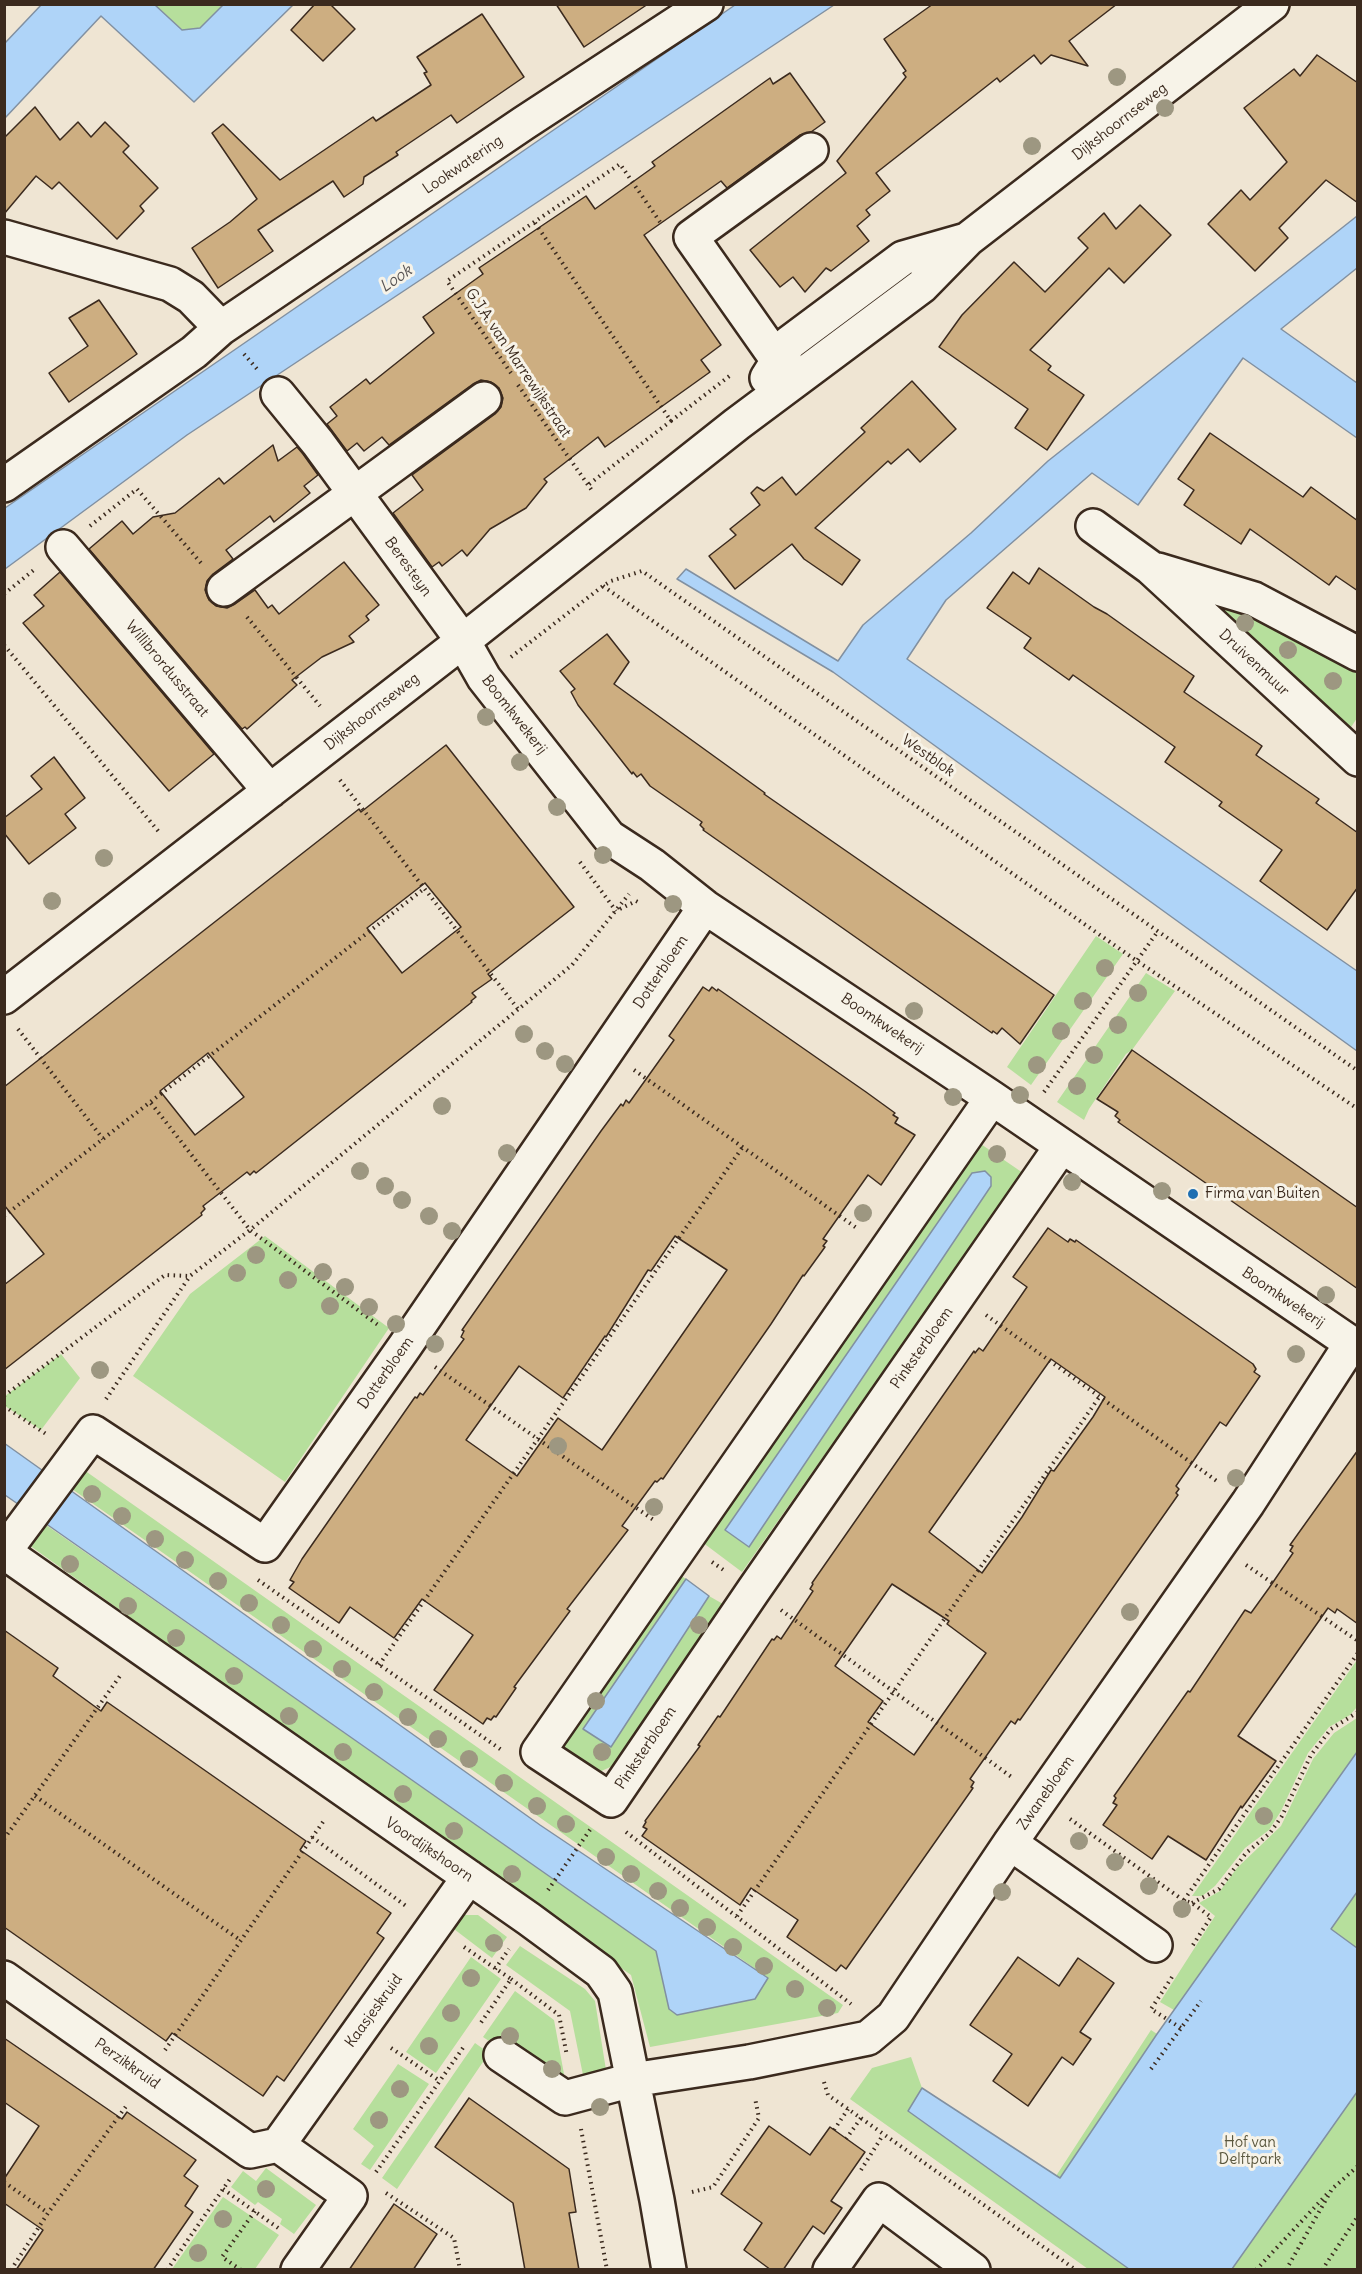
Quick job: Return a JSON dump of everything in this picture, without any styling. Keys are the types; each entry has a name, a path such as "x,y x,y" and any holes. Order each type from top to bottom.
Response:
{"street":[{"name":"Lookwatering","path":"4,484 194,352 221,328 514,129 706,4"},
{"name":"Dijkshoornseweg","path":"8,1009 181,860 615,522 737,424 779,363 789,343 903,258 968,239 1272,4"},
{"path":"779,363 691,237 811,150"},
{"path":"4,237 170,284 191,297 221,328"},
{"name":"Beresteyn","path":"278,394 318,443 463,641"},
{"path":"224,588 484,399"},
{"name":"Druivenmuur","path":"1093,526 1151,568 1358,759"},
{"name":"Willibrordusstraat","path":"63,547 270,791"},
{"name":"Druivenmuur","path":"1151,568 1254,599 1358,654"},
{"name":"Boomkwekerij","path":"463,641 484,678 609,837 652,865 705,907 992,1098 1354,1346"},
{"name":"Dotterbloem","path":"266,1545 705,907"},
{"path":"538,1752 992,1098"},
{"name":"Pinksterbloem","path":"538,1752 611,1800 1061,1147"},
{"name":"Zwanebloem","path":"501,2055 565,2098 632,2080 749,2062 868,2038 892,2017 1354,1346"},
{"path":"8,1548 81,1449 266,1545"},
{"name":"Voordijkshoorn","path":"8,1548 139,1648 469,1877 601,1972 615,1992 669,2270"},
{"path":"1010,1843 1155,1945"},
{"name":"Kaasjeskruid","path":"264,2148 362,2028 469,1877"},
{"name":"Perzikkruid","path":"4,1978 146,2078 264,2148"},
{"path":"264,2148 350,2196 305,2261"},
{"path":"830,2270 879,2200 973,2270"}],"path":[{"name":"G.J.A. van Marrewijkstraat","path":"615,522 447,281 620,164 675,243 691,237"},
{"path":"534,223 671,421"},
{"path":"588,486 671,421 779,363"},
{"path":"4,594 137,489 224,588 331,744 425,888 518,1008"},
{"name":"Westblok","path":"484,678 603,586 642,571 1358,1071"},
{"path":"603,586 1137,961 1358,1109"},
{"path":"4,645 181,860"},
{"path":"4,1216 425,888"},
{"path":"4,1406 81,1449 94,1416 190,1276 250,1230 572,965 616,911"},
{"path":"1024,1121 1158,931"},
{"path":"8,1009 104,1139"},
{"path":"607,1051 886,1249"},
{"path":"151,1103 250,1230"},
{"path":"379,1665 742,1148"},
{"path":"4,1396 165,1275 190,1276"},
{"path":"959,1295 1248,1503"},
{"path":"737,1916 1100,1396"},
{"path":"266,1545 257,1579 515,1759 538,1752"},
{"path":"1218,1545 1358,1641"},
{"path":"4,1839 139,1648"},
{"path":"1184,1900 1358,1653"},
{"path":"1192,1903 1219,1889 1246,1853 1270,1833 1282,1816 1311,1755 1331,1729 1358,1712"},
{"path":"11,2270 48,2213 146,2078 344,1792"},
{"path":"35,1796 241,1941"},
{"path":"546,1894 594,1824"},
{"path":"620,1827 880,2027"},
{"path":"1187,1954 1211,1917"},
{"path":"1175,1972 1151,2009 1181,2028"},
{"path":"1151,2069 1201,2001"},
{"path":"362,2028 440,2081"},
{"path":"824,2047 821,2074 828,2094 1076,2270"},
{"path":"657,2200 713,2187 759,2118 749,2062"},
{"path":"834,2130 848,2109"},
{"path":"846,2139 861,2118"},
{"path":"167,2270 223,2189 264,2148"},
{"path":"1256,2270 1332,2189 1358,2166"},
{"path":"350,2196 364,2178 453,2238 460,2270"},
{"path":"4,2182 48,2213"},
{"path":"223,2189 255,2211 305,2261"},
{"path":"1294,2270 1286,2268 1332,2189"},
{"path":"241,2270 222,2257 255,2211"},
{"path":"1322,2270 1358,2216"}],"green space":[{"path":"155,5 223,5 200,28 182,30"},
{"path":"1205,592 1357,670 1357,718 1346,735 1200,598"},
{"path":"1096,936 1123,954 1031,1085 1007,1067"},
{"path":"1146,973 1175,991 1132,1050 1126,1054 1084,1120 1057,1102"},
{"path":"975,1140 1023,1173 742,1572 698,1539","holes":["985,1171 991,1177 991,1186 749,1547 725,1530 972,1173"]},
{"path":"265,1236 389,1328 285,1482 133,1376 190,1294"},
{"path":"61,1354 80,1378 41,1430 5,1406 5,1396"},
{"path":"84,1470 843,2005 838,2013 650,2047 631,1975 29,1545 46,1525 657,1951 669,2009 761,1990 767,1977 72,1489"},
{"path":"674,1571 686,1579 584,1729 610,1747 709,1596 723,1604 615,1765 592,1775 562,1752 561,1740"},
{"path":"1357,1660 1357,1707 1350,1715 1329,1727 1308,1753 1281,1811 1269,1830 1245,1848 1215,1886 1202,1896 1192,1896"},
{"path":"1357,1718 1357,1752 1174,2010 1160,2002 1215,1916 1199,1903 1220,1891 1237,1868 1281,1826 1313,1759 1334,1733"},
{"name":"Hof van Delftpark","path":"1357,1808 1357,2269 1164,2269"},
{"path":"460,1915 478,1915 507,1937 492,1958 450,1926"},
{"path":"520,1946 585,1989 595,2001 606,2070 583,2075 570,2011 506,1965"},
{"path":"471,1957 501,1979 436,2073 406,2052"},
{"path":"515,1991 554,2020 564,2074 544,2078 483,2037"},
{"path":"1151,2030 1157,2034 1060,2178 1056,2176"},
{"path":"475,2043 489,2053 397,2189 382,2178"},
{"path":"911,2057 922,2088 908,2111 1129,2269 1088,2269 850,2099 872,2068"},
{"path":"398,2064 429,2084 370,2170 361,2164 374,2146 353,2129"},
{"path":"266,2168 316,2205 294,2234 280,2224 282,2219 258,2202 255,2205 231,2187 243,2171 256,2181"},
{"path":"223,2197 279,2235 255,2269 172,2269"}],"water":[{"path":"42,4 155,5 182,30 200,28 223,5 293,5 194,102 101,16 5,118 5,43"},
{"name":"Look","path":"735,5 834,5 187,435 5,569 5,508"},
{"path":"1357,216 1357,268 1281,329 1357,383 1357,438 1243,358 1138,505 1092,473 946,600 907,659 1357,971 1357,1051 833,672 677,579 686,569 838,661 863,625 971,533 1048,461"},
{"path":"985,1171 991,1177 991,1186 749,1547 725,1530 972,1173"},
{"path":"4,1443 540,1825 768,1978 755,1999 677,2015 669,2009 656,1951 5,1495"},
{"path":"686,1579 709,1596 611,1747 583,1729"},
{"name":"Hof van Delftpark","path":"1357,1752 1357,1892 1331,1929 1357,1948 1357,2092 1232,2269 1129,2269 908,2111 922,2088 1060,2178 1157,2034"}],"building":[{"path":"315,4 330,4 355,29 323,61 291,30"},
{"path":"556,4 648,4 584,47"},
{"path":"933,4 1117,4 1069,41 1088,66 1051,55 1041,64 1034,55 1000,82 997,78 876,173 890,191 866,210 870,215 857,226 869,241 831,271 826,268 805,292 793,277 780,287 750,250 846,173 837,161 906,77 903,73 906,71 884,39"},
{"path":"482,14 524,77 457,123 451,115 396,152 398,155 364,177 363,184 344,197 333,181 258,230 273,251 218,288 192,248 230,222 257,199 212,133 223,124 280,180 373,117 376,121 431,85 424,73 427,72 417,57"},
{"path":"1317,55 1358,83 1358,203 1326,180 1279,228 1288,238 1255,271 1208,224 1241,190 1250,200 1287,162 1244,108 1294,69 1300,76"},
{"path":"790,73 825,122 811,132 800,135 727,188 721,181 644,235 721,345 701,360 710,372 605,447 598,437 544,479 547,482 526,508 490,529 467,556 462,550 442,566 439,562 432,567 393,513 423,490 412,475 495,414 501,407 503,398 499,388 491,382 481,380 389,445 382,437 364,451 357,443 347,451 327,424 337,416 330,407 366,379 370,384 434,333 423,317 483,274 479,268 586,196 595,209 655,166 652,162 770,78 773,84"},
{"path":"35,107 60,140 78,122 91,137 105,122 129,146 123,152 158,188 140,206 144,211 117,239 59,182 52,189 36,176 4,214 4,138"},
{"path":"1140,205 1171,235 1124,283 1109,268 1030,350 1051,366 1048,370 1084,395 1047,450 1015,428 1028,409 939,347 962,315 1014,262 1045,292 1088,248 1078,238 1104,213 1116,229"},
{"path":"99,300 137,354 69,402 49,373 88,346 69,318"},
{"path":"912,381 956,429 920,462 908,449 891,464 888,461 815,528 860,560 842,585 804,559 792,544 735,589 709,556 736,535 730,529 760,505 751,493 757,487 764,491 782,477 796,495 865,432 861,428"},
{"path":"1210,433 1303,497 1311,487 1358,521 1358,591 1336,576 1329,585 1250,529 1241,544 1184,505 1194,490 1178,479"},
{"path":"273,445 278,461 297,447 318,475 304,486 310,493 274,522 270,516 226,550 233,559 207,581 205,590 209,600 216,606 227,608 255,590 268,608 272,605 279,614 344,562 379,605 366,616 369,620 349,636 354,642 322,657 292,680 297,685 247,729 245,727 242,729 89,549 122,521 133,534 153,517 175,513 219,478 224,484"},
{"path":"1039,568 1194,676 1184,692 1262,746 1256,755 1319,799 1316,803 1358,833 1358,887 1327,930 1260,881 1282,850 1219,806 1222,802 1165,762 1175,747 1073,675 1069,680 1024,648 1031,638 987,608 1013,572 1029,584"},
{"path":"60,572 214,754 169,791 23,623 44,606 34,595"},
{"path":"607,634 629,662 614,684 764,794 1054,995 1020,1044 1002,1028 997,1034 993,1031 992,1033 703,830 700,825 702,822 650,786 641,774 637,777 633,772 632,774 578,705 571,692 575,689 560,671"},
{"path":"446,745 574,907 488,974 492,979 472,993 476,997 472,1002 256,1173 254,1171 250,1175 247,1172 203,1206 205,1209 202,1215 4,1370 4,1285 44,1254 4,1205 4,1087 359,809 361,812","holes":["425,883 461,927 402,973 367,928","208,1053 244,1097 195,1135 160,1091"]},
{"path":"54,757 85,798 65,814 76,828 29,864 4,833 4,818 42,789 31,776"},
{"path":"703,987 709,991 712,987 717,991 718,989 895,1113 893,1115 898,1118 895,1123 915,1135 881,1185 868,1175 823,1239 827,1241 823,1246 825,1247 803,1275 663,1479 655,1481 622,1526 628,1530 567,1609 570,1611 514,1687 516,1688 496,1717 494,1716 491,1720 487,1718 483,1724 434,1690 473,1635 422,1599 394,1638 350,1607 339,1623 289,1588 294,1582 290,1580 302,1559 415,1397 417,1398 420,1393 423,1395 464,1339 461,1337 464,1331 462,1330 601,1131 621,1104 623,1106 626,1100 629,1103 674,1040 669,1036","holes":["675,1236 727,1270 602,1450 558,1418 517,1476 466,1440 519,1366 563,1398 606,1337 648,1270 651,1271"]},
{"path":"1132,1050 1358,1208 1358,1289 1118,1122 1120,1120 1115,1116 1118,1112 1097,1099"},
{"path":"1048,1228 1068,1242 1070,1239 1075,1242 1076,1240 1253,1364 1256,1369 1254,1372 1260,1376 1226,1426 1220,1422 1176,1486 1179,1489 1176,1493 1178,1495 1020,1720 1018,1719 1015,1724 1011,1721 970,1779 974,1782 971,1787 973,1788 846,1969 841,1965 836,1971 787,1937 798,1920 751,1888 740,1905 642,1836 647,1829 643,1827 772,1639 774,1640 777,1636 781,1639 813,1591 810,1589 812,1583 974,1351 975,1353 979,1348 983,1351 1027,1287 1013,1277","holes":["1051,1359 1105,1397 1054,1471 1051,1470 1022,1517 982,1573 929,1532","892,1584 949,1621 947,1624 986,1653 914,1755 868,1722 883,1701 835,1666"]},
{"path":"1358,1450 1358,1624 1337,1609 1335,1613 1328,1608 1238,1736 1276,1761 1242,1808 1241,1806 1206,1860 1168,1836 1152,1859 1103,1825 1117,1805 1113,1803 1116,1798 1114,1796 1188,1691 1190,1692 1245,1610 1251,1613 1269,1588 1293,1553 1290,1551 1293,1546 1290,1545"},
{"path":"4,1630 58,1668 53,1676 101,1711 107,1702 306,1841 300,1850 391,1913 377,1933 384,1938 284,2081 277,2076 263,2096 172,2033 166,2041 4,1927"},
{"path":"1018,1957 1059,1986 1078,1958 1114,1983 1080,2032 1091,2039 1073,2065 1062,2057 1028,2106 993,2081 1012,2054 970,2025"},
{"path":"4,2038 122,2119 127,2112 196,2160 184,2176 198,2186 185,2206 193,2212 153,2270 16,2270 43,2230 4,2203 4,2179 39,2126 4,2102"},
{"path":"469,2098 569,2169 576,2212 569,2213 579,2270 525,2270 513,2203 435,2147"},
{"path":"769,2126 810,2155 830,2127 865,2152 831,2201 842,2208 824,2234 813,2226 783,2270 771,2270 744,2250 762,2223 721,2194"},
{"path":"394,2204 437,2234 413,2270 349,2270"}],"place":[{"name":"Firma van Buiten","path":"1193,1194"}]}
